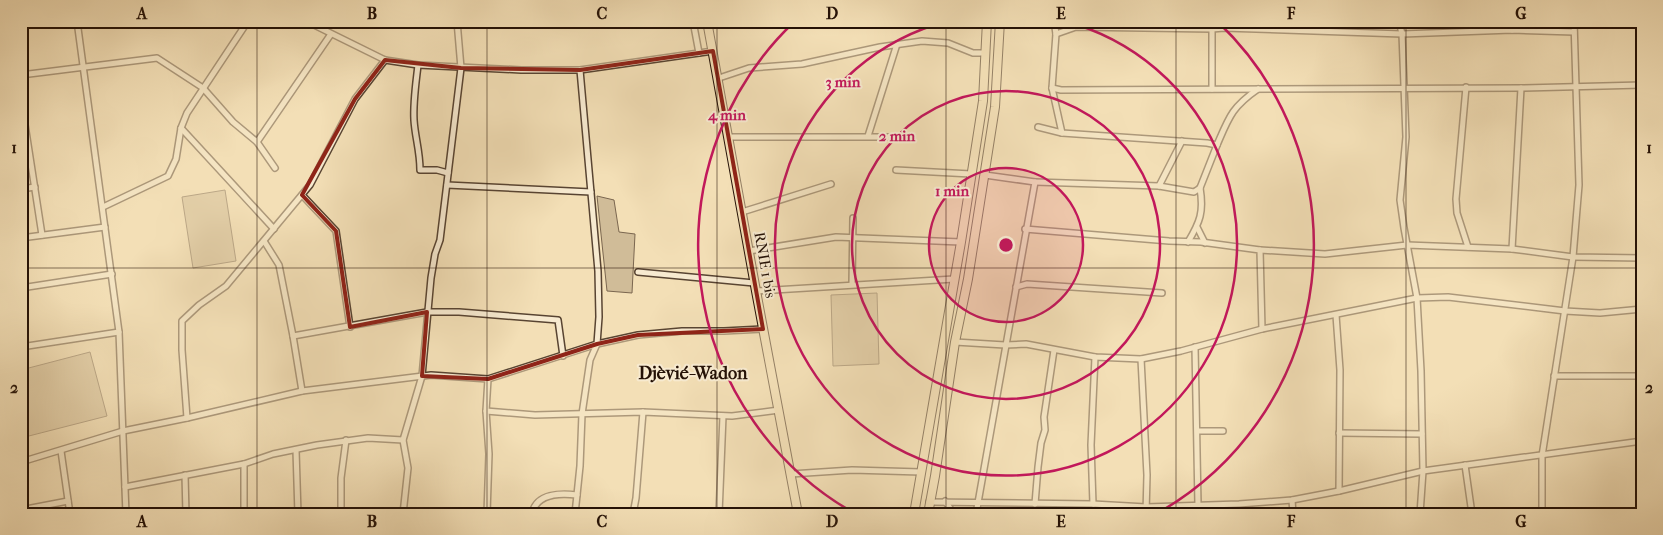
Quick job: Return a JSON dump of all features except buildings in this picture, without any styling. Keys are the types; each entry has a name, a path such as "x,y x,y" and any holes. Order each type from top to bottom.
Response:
{"main road":[{"name":"RNIE 1 bis","path":"707,21 798,514"},
{"path":"914,514 961,242 983,101 987,21"},
{"path":"928,514 936,476 955,342 968,279 995,107 1000,21"}],"street":[{"path":"77,21 112,274 118,332 126,514"},
{"path":"102,207 168,176 176,159 180,128 187,113 248,21"},
{"path":"306,21 385,60 418,65 461,68 580,70 713,51"},
{"path":"404,514 408,468 403,440 422,376 427,312 435,254 440,240 461,68 457,21"},
{"path":"530,21 553,23 580,21"},
{"path":"693,21 699,53"},
{"path":"1054,21 1056,34 1052,88 1062,133"},
{"path":"1096,28 1103,21"},
{"path":"1399,21 1402,34 1406,137 1400,200 1417,298 1421,371 1423,472 1420,514"},
{"path":"1511,21 1512,30"},
{"path":"1542,514 1542,456 1573,257 1579,185 1574,21"},
{"path":"1056,34 1076,27 1224,28 1402,34 1512,30 1574,32"},
{"path":"1212,29 1212,89"},
{"path":"257,142 331,34"},
{"path":"719,78 749,68 802,64 897,44 922,42 948,43 973,53 986,53"},
{"path":"868,136 897,44"},
{"path":"21,75 157,58 203,88 233,122 257,142 275,168"},
{"path":"187,418 182,350 182,320 226,286 310,185 355,99 385,60"},
{"path":"418,65 414,113 420,155 420,170 436,170 448,173"},
{"path":"575,514 580,466 582,414 590,360 597,344 599,317 598,271 580,70"},
{"path":"1052,88 1061,90 1521,88 1642,85"},
{"path":"1466,87 1456,199 1457,213 1468,247"},
{"path":"1512,249 1521,88"},
{"path":"1188,242 1197,227 1202,211 1200,188 1230,114 1242,100 1258,89"},
{"path":"1054,97 1061,90"},
{"path":"21,99 24,133 42,235"},
{"path":"1038,127 1062,133 1207,143 1217,146"},
{"path":"180,128 274,229"},
{"path":"729,137 912,137"},
{"path":"1159,186 1182,141"},
{"path":"896,170 971,174"},
{"path":"985,175 1034,182 1159,186 1194,192 1200,188"},
{"path":"976,514 1034,182"},
{"path":"742,212 831,184"},
{"path":"447,185 591,192"},
{"path":"21,189 35,187"},
{"path":"302,195 336,231 350,327"},
{"path":"852,218 852,284"},
{"path":"21,238 105,227"},
{"path":"1197,227 1205,242"},
{"path":"1025,228 1205,242 1260,250 1325,254 1407,245 1512,249 1573,257 1640,258 1642,230"},
{"path":"749,251 836,237 961,242"},
{"path":"264,241 279,265 302,391"},
{"path":"1260,250 1262,329"},
{"path":"638,272 755,287 954,279"},
{"path":"21,288 112,274"},
{"path":"1017,276 1027,284"},
{"path":"1016,287 1027,284 1162,293"},
{"path":"955,342 1005,345 1026,344 1096,357 1141,359 1196,347 1262,329 1417,298 1448,297 1565,311 1600,313 1642,309"},
{"path":"293,336 427,312 459,312 558,320 563,356"},
{"path":"1336,315 1340,370 1339,491"},
{"path":"21,462 123,430 187,418 302,391 422,376 442,375 488,379 597,344 638,335 682,330 724,331 763,329"},
{"path":"21,347 118,332"},
{"path":"1196,347 1198,506"},
{"path":"1035,504 1041,443 1045,430 1044,417 1054,350"},
{"path":"1093,504 1091,445 1096,357"},
{"path":"1141,359 1147,474 1146,514"},
{"path":"1554,376 1642,376"},
{"path":"487,514 489,454 486,410 488,379"},
{"path":"486,410 535,416 643,412 723,416 779,410"},
{"path":"633,514 643,412"},
{"path":"719,514 723,416"},
{"path":"1198,431 1223,431"},
{"path":"1339,433 1422,434"},
{"path":"125,487 244,464 273,454 346,440 368,438 403,440"},
{"path":"341,514 341,478 346,440"},
{"path":"929,502 1198,506 1292,500 1423,472 1642,441"},
{"path":"296,450 298,514"},
{"path":"61,451 70,514"},
{"path":"244,464 244,514"},
{"path":"1465,465 1472,514"},
{"path":"791,474 852,470 921,472"},
{"path":"185,475 186,514"},
{"path":"532,514 533,508 541,500 551,495 562,493 577,495"},
{"path":"1292,500 1293,514"},
{"path":"21,510 68,501"},
{"path":"945,502 954,514"}],"highlighted area":[{"path":"713,51 763,329 638,335 597,344 488,379 422,376 427,312 350,327 336,231 302,195 355,99 385,60 461,68 580,70"}],"shaded area":[{"path":"225,190 236,261 193,268 182,197"},
{"path":"597,196 614,200 619,232 635,234 632,293 607,291"},
{"path":"877,293 879,364 833,366 831,295"},
{"path":"90,352 107,416 21,438 21,370"}],"district":[{"name":"Djèvié-Wadon","path":"693,373"}]}
